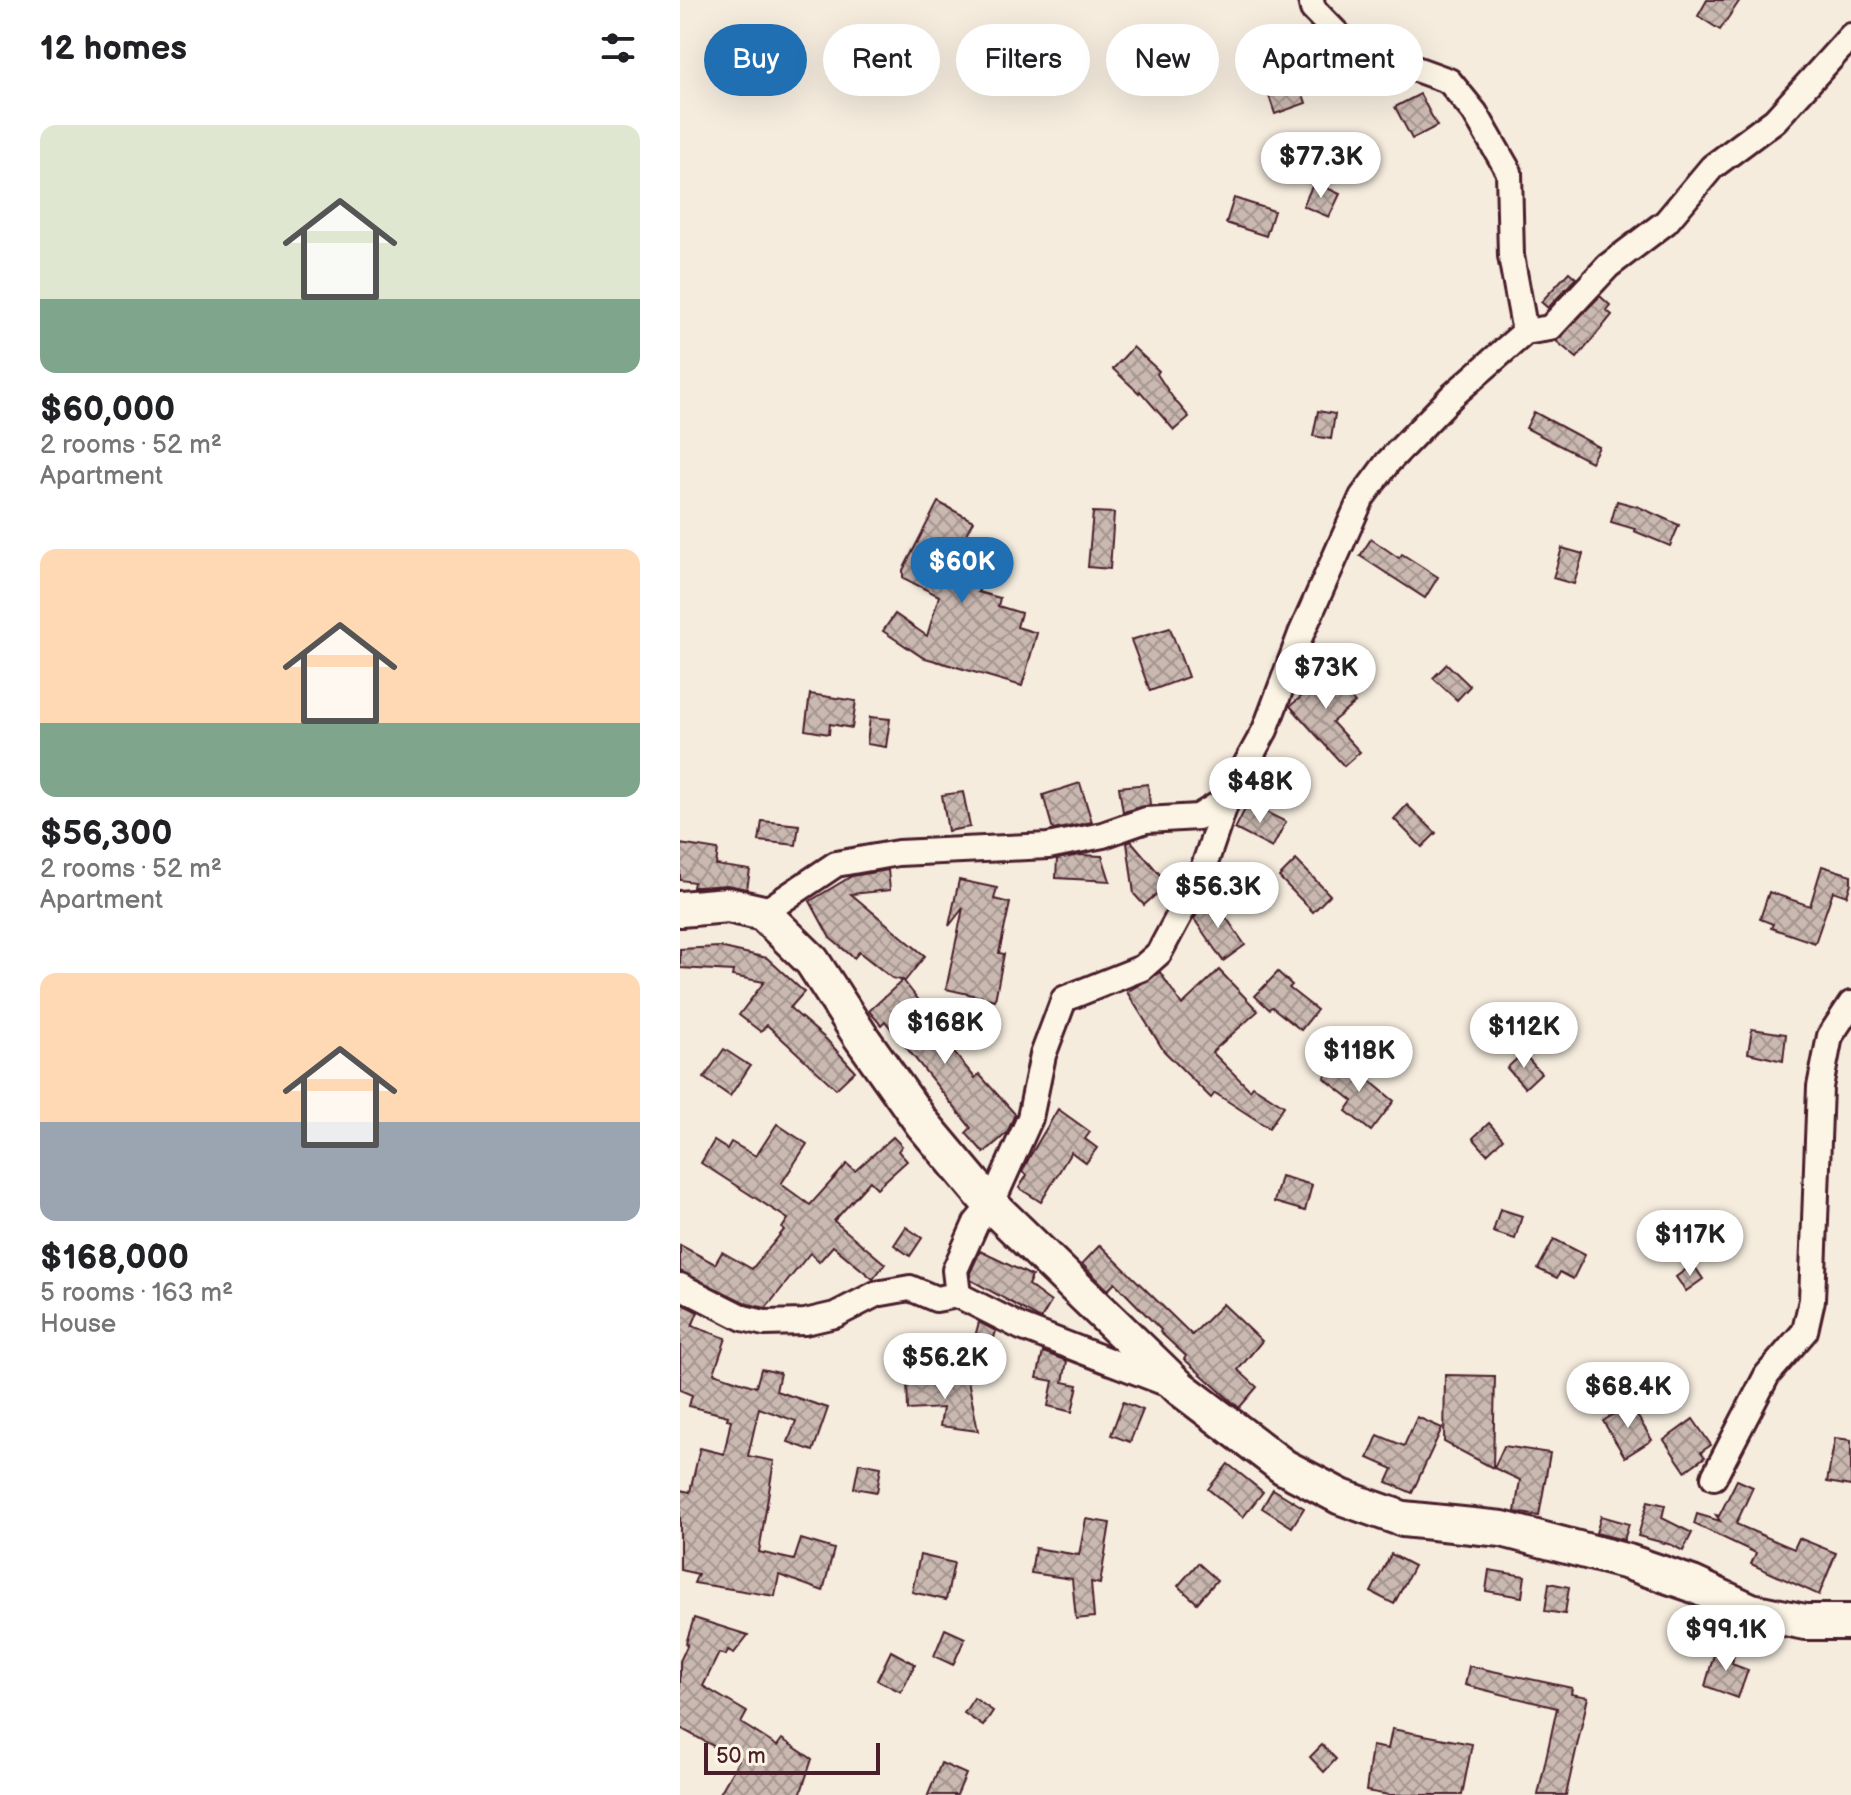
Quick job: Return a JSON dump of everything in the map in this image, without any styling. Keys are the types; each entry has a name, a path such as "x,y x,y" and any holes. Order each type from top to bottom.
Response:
{"main road":[{"path":"680,909 728,905 763,913 812,961 922,1123 991,1205 1180,1388 1284,1467 1341,1497 1403,1519 1502,1529 1628,1562 1692,1584 1751,1611 1805,1622 1851,1622"}],"street":[{"path":"1311,0 1313,9 1347,44 1449,81 1475,113 1509,172 1511,256 1525,332"},
{"path":"958,1295 955,1270 976,1223 991,1205 1030,1118 1043,1055 1064,999 1142,968 1159,953 1201,875 1227,799 1265,730 1301,634 1362,497 1388,462 1431,418 1525,332 1550,328 1608,266 1666,222 1712,167 1775,120 1851,36"},
{"path":"763,913 836,864 898,853 1048,846 1103,835 1146,820 1198,817 1227,799"},
{"path":"1714,1477 1767,1375 1805,1331 1812,1300 1820,1087 1830,1036 1851,1004"},
{"path":"680,1286 743,1318 764,1323 805,1322 835,1315 876,1294 910,1288 936,1299 958,1295 1021,1327 1180,1388"}],"building":[{"path":"1707,0 1740,0 1720,30 1698,16"},
{"path":"1269,96 1304,96 1306,103 1275,114"},
{"path":"1421,96 1437,126 1412,139 1395,107"},
{"path":"1314,182 1340,194 1329,217 1303,206"},
{"path":"1234,198 1274,211 1266,236 1226,223"},
{"path":"1569,272 1576,278 1548,308 1541,302"},
{"path":"1600,296 1610,305 1606,310 1612,315 1577,358 1556,341"},
{"path":"1133,347 1159,371 1157,374 1189,417 1174,430 1140,391 1113,369"},
{"path":"1318,411 1335,414 1331,439 1313,436"},
{"path":"1534,412 1599,447 1591,462 1526,428"},
{"path":"1617,501 1679,525 1670,546 1635,529 1611,522"},
{"path":"938,502 973,521 965,536 998,553 978,592 1000,598 998,606 1021,613 1017,627 1037,633 1022,686 922,657 883,631 895,614 927,636 939,596 903,578 903,570"},
{"path":"1093,512 1114,513 1110,569 1088,567"},
{"path":"1371,539 1399,558 1402,554 1438,577 1425,598 1360,556"},
{"path":"1562,548 1583,554 1574,584 1553,578"},
{"path":"1170,628 1188,677 1150,691 1131,640"},
{"path":"1321,662 1355,703 1332,722 1360,752 1344,766 1290,706 1308,691 1300,680"},
{"path":"1447,664 1470,686 1457,700 1433,678"},
{"path":"810,694 856,701 852,728 830,724 829,734 805,730"},
{"path":"870,717 890,719 886,747 867,744"},
{"path":"1080,783 1092,822 1053,830 1043,795"},
{"path":"1148,784 1150,805 1123,812 1119,787"},
{"path":"963,792 970,827 948,831 942,795"},
{"path":"1248,803 1286,822 1272,848 1235,829"},
{"path":"1407,805 1436,833 1422,847 1394,819"},
{"path":"762,821 799,825 796,845 759,841"},
{"path":"1131,841 1168,884 1144,905 1134,894 1127,843"},
{"path":"680,844 718,850 716,865 750,870 747,889 727,885 693,887 694,882 680,880"},
{"path":"1080,855 1102,856 1110,881 1056,878 1057,859"},
{"path":"1296,860 1330,895 1313,912 1279,877"},
{"path":"1822,866 1851,875 1851,883 1847,896 1833,891 1815,943 1771,928 1773,924 1760,919 1769,892 1810,906"},
{"path":"888,870 890,890 851,894 925,956 905,981 892,978 859,952 854,958 830,938 810,901 852,876"},
{"path":"959,880 997,888 994,899 1010,903 999,953 1004,954 995,1000 946,989 963,908 949,926"},
{"path":"1212,897 1245,945 1223,961 1194,919 1202,904"},
{"path":"719,947 767,958 804,992 790,1008 826,1039 855,1071 836,1089 767,1025 761,1032 739,1015 764,982 732,976 733,971 680,968 680,949"},
{"path":"1219,970 1258,1011 1212,1052 1250,1090 1253,1086 1284,1106 1269,1128 1215,1093 1211,1098 1164,1051 1127,992 1160,972 1182,1005"},
{"path":"1278,972 1292,985 1289,988 1317,1010 1301,1030 1255,996"},
{"path":"903,980 949,1039 945,1042 975,1078 979,1074 1015,1114 1007,1133 984,1153 966,1133 971,1128 885,1021 881,1025 869,1011"},
{"path":"1752,1029 1786,1034 1783,1061 1748,1053"},
{"path":"724,1049 750,1066 730,1096 704,1078"},
{"path":"1523,1053 1541,1073 1525,1088 1507,1068"},
{"path":"1340,1056 1394,1101 1371,1131 1346,1111 1353,1101 1324,1078"},
{"path":"1058,1109 1090,1132 1085,1139 1097,1148 1086,1163 1071,1152 1041,1202 1019,1188 1027,1175 1022,1172"},
{"path":"1489,1123 1503,1139 1487,1154 1473,1138"},
{"path":"777,1124 807,1144 781,1184 810,1205 847,1164 855,1171 893,1137 902,1146 898,1151 907,1161 877,1188 870,1181 834,1221 885,1264 873,1279 833,1246 819,1262 810,1253 766,1308 748,1304 680,1271 680,1245 715,1264 722,1252 752,1269 784,1230 782,1228 788,1219 701,1163 714,1141 727,1149 731,1142 756,1156"},
{"path":"1281,1176 1312,1185 1305,1211 1274,1202"},
{"path":"1500,1209 1522,1216 1515,1239 1493,1232"},
{"path":"906,1227 922,1238 910,1256 894,1245"},
{"path":"1554,1239 1585,1255 1573,1279 1560,1272 1557,1278 1538,1269"},
{"path":"1100,1245 1192,1335 1223,1304 1262,1341 1238,1370 1257,1387 1239,1408 1184,1359 1186,1356 1115,1283 1108,1290 1082,1264"},
{"path":"980,1251 1032,1276 1028,1285 1051,1302 1041,1319 971,1280 970,1273"},
{"path":"1693,1264 1703,1279 1686,1291 1676,1277"},
{"path":"680,1303 698,1312 692,1326 726,1338 714,1373 756,1387 761,1369 780,1373 776,1391 828,1408 813,1451 788,1442 796,1421 759,1408 748,1456 774,1461 759,1552 794,1560 801,1539 834,1549 823,1591 779,1575 775,1596 694,1583 698,1574 680,1570 680,1490 690,1492 700,1448 724,1454 731,1420 727,1419 728,1416 689,1406 692,1395 680,1390"},
{"path":"979,1322 996,1331 988,1360 970,1355"},
{"path":"1043,1352 1067,1361 1063,1382 1078,1385 1072,1412 1048,1406 1053,1381 1037,1378"},
{"path":"967,1375 978,1431 940,1426 943,1408 908,1410 907,1380 931,1378 931,1383"},
{"path":"1445,1375 1495,1376 1493,1468 1444,1442"},
{"path":"1123,1402 1143,1410 1130,1442 1111,1435"},
{"path":"1630,1404 1652,1440 1625,1457 1603,1421"},
{"path":"1417,1417 1442,1428 1412,1493 1387,1482 1393,1469 1368,1458 1378,1435 1404,1446"},
{"path":"1693,1419 1711,1445 1701,1452 1705,1457 1685,1471 1664,1440"},
{"path":"1835,1438 1851,1440 1851,1486 1827,1482"},
{"path":"1504,1446 1550,1453 1539,1516 1515,1512 1520,1480 1494,1468"},
{"path":"859,1463 881,1467 877,1492 854,1488"},
{"path":"1228,1464 1263,1492 1243,1517 1208,1489"},
{"path":"1737,1480 1753,1487 1736,1524 1794,1549 1799,1538 1836,1553 1819,1595 1751,1564 1756,1553 1694,1524 1697,1514 1720,1521 1716,1515 1719,1516"},
{"path":"1273,1489 1304,1508 1292,1527 1262,1508"},
{"path":"1648,1501 1665,1505 1662,1518 1692,1533 1683,1551 1638,1536"},
{"path":"1601,1516 1629,1524 1624,1540 1596,1533"},
{"path":"1086,1519 1110,1523 1100,1584 1091,1582 1094,1617 1076,1619 1072,1579 1031,1573 1035,1548 1079,1555"},
{"path":"1391,1554 1414,1566 1394,1604 1371,1592"},
{"path":"920,1555 954,1563 946,1600 912,1592"},
{"path":"1198,1563 1217,1580 1197,1603 1178,1586"},
{"path":"1489,1570 1525,1576 1522,1597 1486,1591"},
{"path":"1549,1583 1569,1587 1565,1614 1545,1611"},
{"path":"694,1618 748,1635 734,1653 728,1650 726,1655 719,1653 703,1686 747,1712 741,1723 777,1746 782,1739 812,1759 800,1795 719,1795 739,1760 680,1728 680,1661"},
{"path":"945,1629 965,1638 953,1665 934,1656"},
{"path":"1717,1644 1735,1648 1732,1664 1748,1670 1738,1698 1705,1686"},
{"path":"891,1651 915,1664 901,1692 877,1680"},
{"path":"1469,1666 1572,1688 1571,1694 1588,1697 1566,1795 1538,1795 1557,1708 1465,1685"},
{"path":"974,1698 993,1711 983,1726 964,1713"},
{"path":"1392,1729 1472,1744 1462,1795 1389,1795 1366,1791 1372,1746 1388,1749"},
{"path":"1322,1745 1336,1759 1324,1772 1310,1757"},
{"path":"941,1763 966,1774 957,1795 928,1795"}]}
